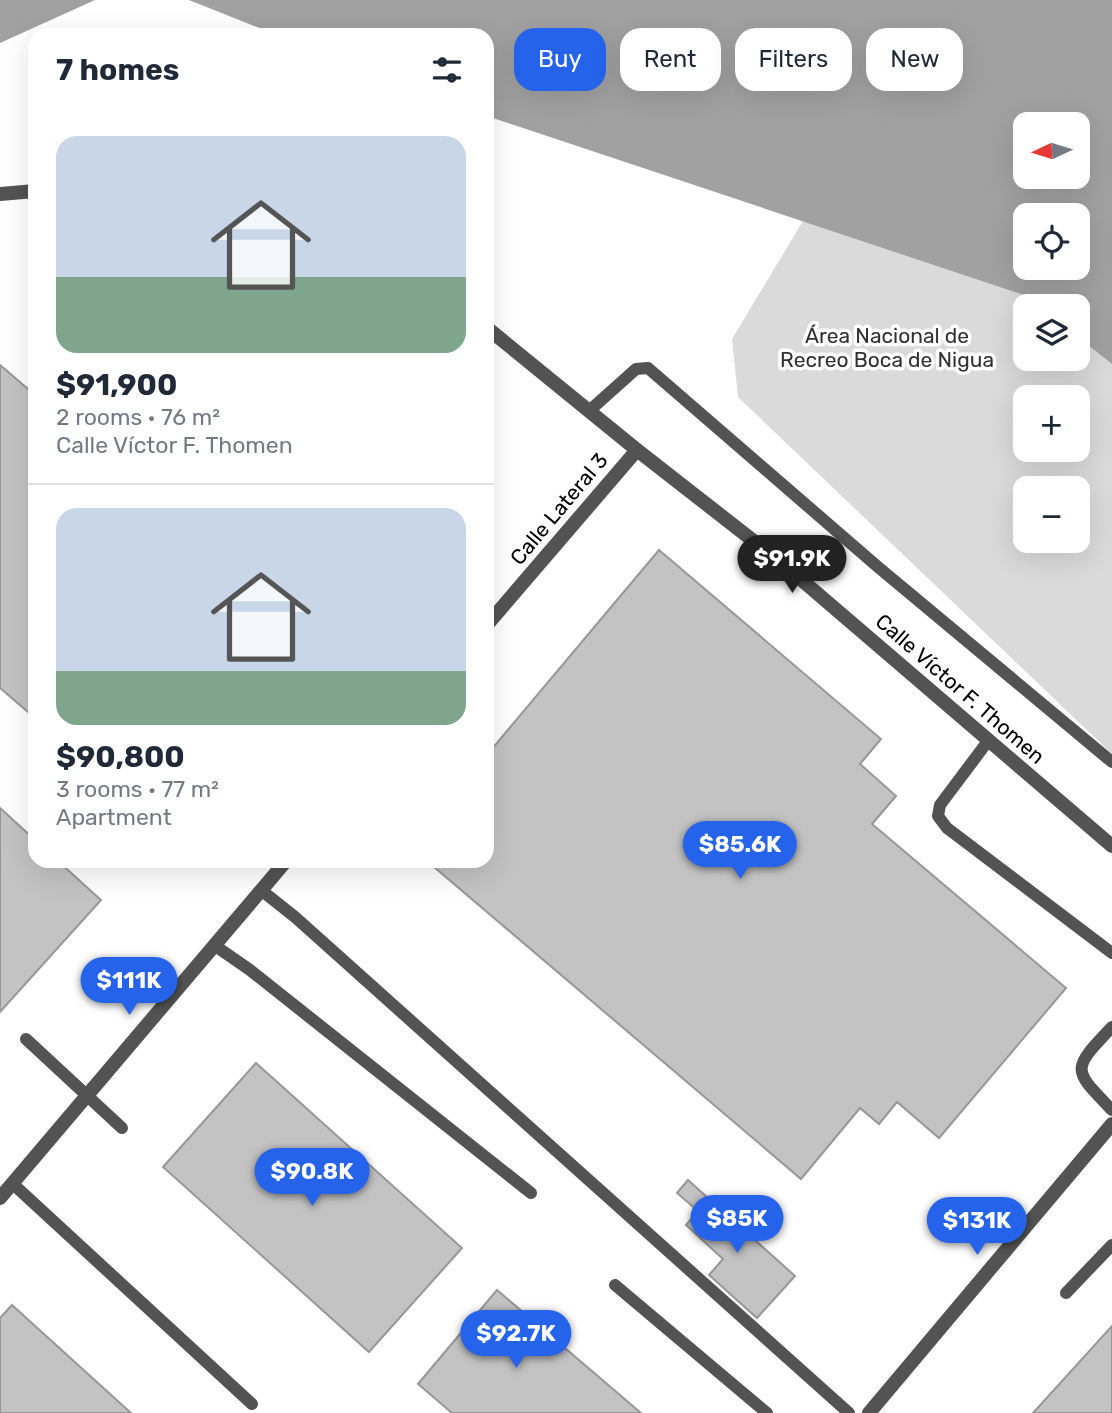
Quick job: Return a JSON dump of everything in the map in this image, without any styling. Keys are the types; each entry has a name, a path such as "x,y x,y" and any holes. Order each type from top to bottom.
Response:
{"street":[{"path":"0,194 28,192"},
{"name":"Calle Víctor F. Thomen","path":"494,334 783,564 1112,846"},
{"name":"Calle Lateral 3","path":"494,617 637,450"},
{"path":"0,1198 280,868"},
{"path":"869,1413 1112,1124"}],"lane":[{"path":"589,411 636,369 648,368 878,567 1112,762"},
{"path":"988,741 940,805 938,816 947,828 1112,953"},
{"path":"261,890 295,917 849,1413"},
{"path":"214,945 250,970 531,1193"},
{"path":"1112,1027 1088,1052 1082,1065 1082,1079 1112,1110"},
{"path":"26,1039 122,1128"},
{"path":"13,1184 252,1404"},
{"path":"1066,1293 1112,1245"},
{"path":"615,1284 767,1413"}],"green space":[{"name":"Área Nacional de Recreo Boca de Nigua","path":"936,0 1112,0 1112,754 738,397 732,339 881,91 963,91 963,28 919,28"}],"shaded area":[{"path":"0,0 95,0 28,28 0,43"},
{"path":"189,0 1112,0 1112,364 1090,347 1090,294 1021,294 494,118 494,28 259,28"}],"building":[{"path":"0,365 28,389 28,712 0,688"},
{"path":"659,550 881,739 860,764 896,796 872,824 1066,988 939,1138 897,1102 879,1124 860,1108 801,1179 435,868 494,868 494,746"},
{"path":"0,808 28,834 28,868 66,868 101,900 0,1012"},
{"path":"256,1063 462,1248 369,1352 163,1167"},
{"path":"688,1180 795,1276 757,1318 709,1275 723,1259 686,1225 698,1211 677,1193"},
{"path":"497,1290 641,1413 452,1413 418,1384"},
{"path":"12,1305 131,1413 0,1413 0,1318"},
{"path":"1112,1326 1112,1413 1033,1413"}]}
